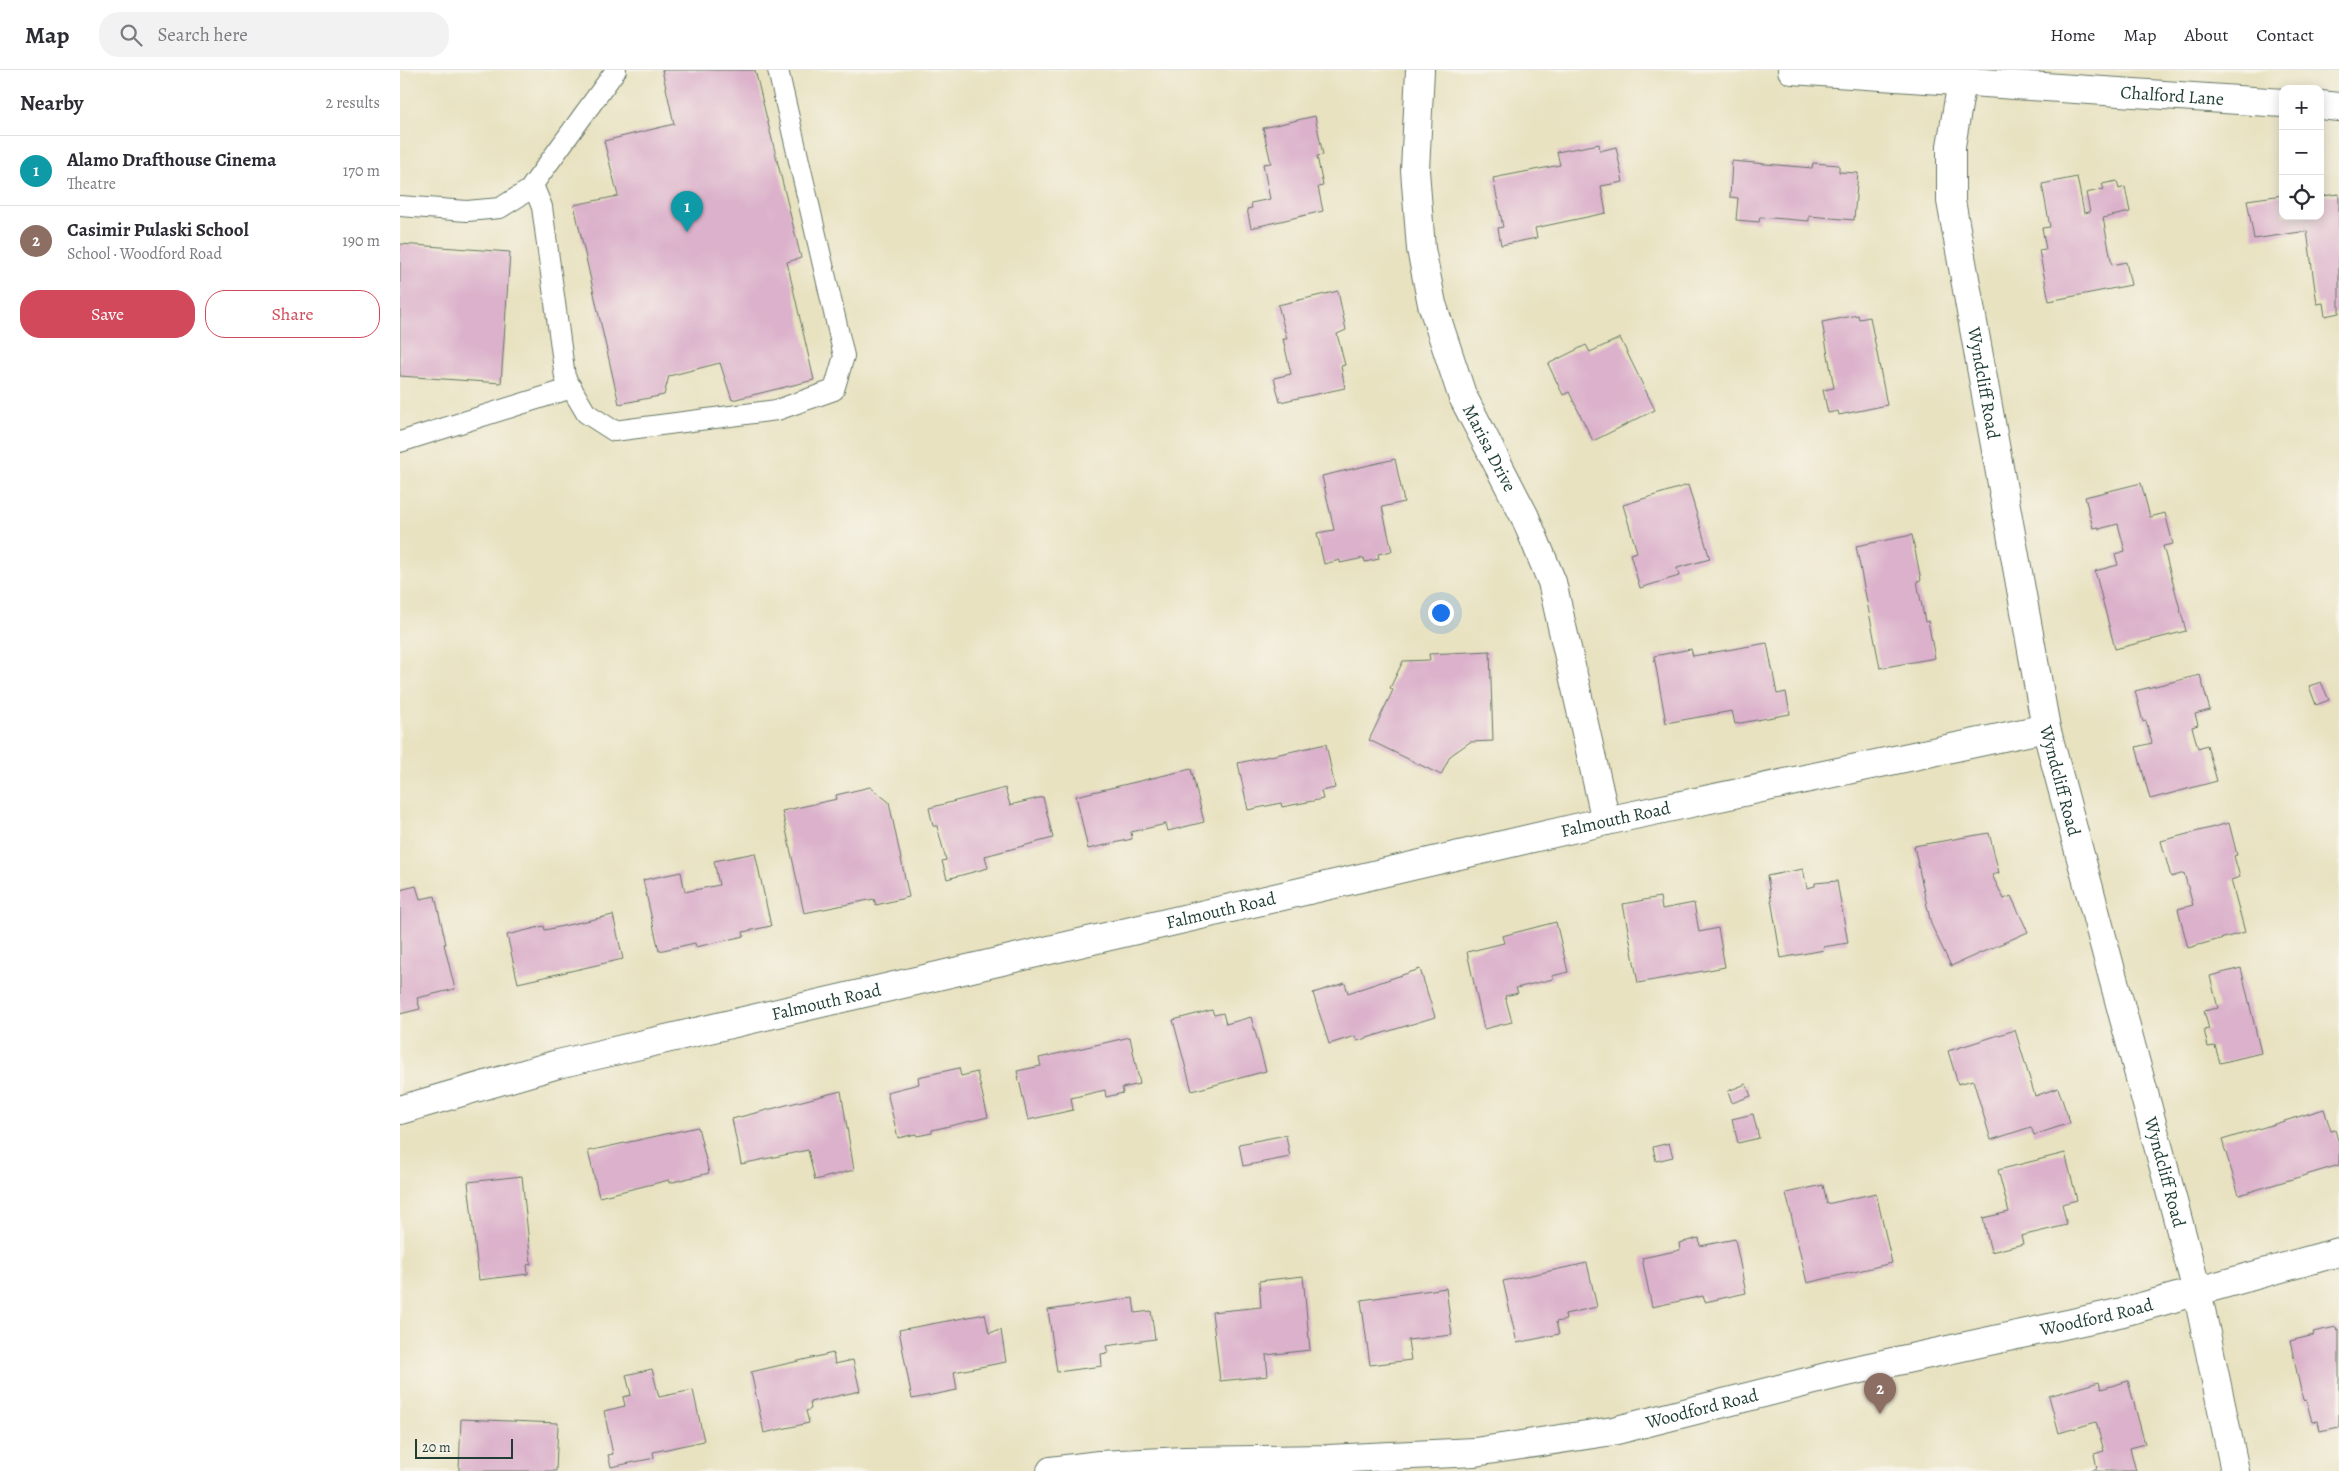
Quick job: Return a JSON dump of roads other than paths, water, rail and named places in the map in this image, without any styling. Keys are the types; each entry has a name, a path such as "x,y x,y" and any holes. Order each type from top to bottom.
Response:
{"street":[{"name":"Marisa Drive","path":"1420,70 1415,170 1421,249 1432,304 1462,395 1525,517 1552,582 1606,821"},
{"name":"Chalford Lane","path":"1792,70 2279,103"},
{"name":"Wyndcliff Road","path":"1962,81 1951,146 1951,202 2046,728 2197,1291 2235,1471"},
{"path":"2324,105 2339,106"},
{"name":"Falmouth Road","path":"400,1110 558,1064 1606,821 2046,728"},
{"name":"Woodford Road","path":"1051,1471 1099,1466 1186,1466 1475,1452 1613,1431 1842,1373 2123,1312 2339,1252"}],"lane":[{"path":"400,206 467,212 500,208 529,190 616,70"},
{"path":"533,185 542,207 565,377 586,413 614,431 777,410 834,390 844,356 778,70"},
{"path":"400,442 572,388"}],"place":[{"name":"Alamo Drafthouse Cinema","path":"687,232"},
{"name":"Casimir Pulaski School","path":"1880,1414"}]}
